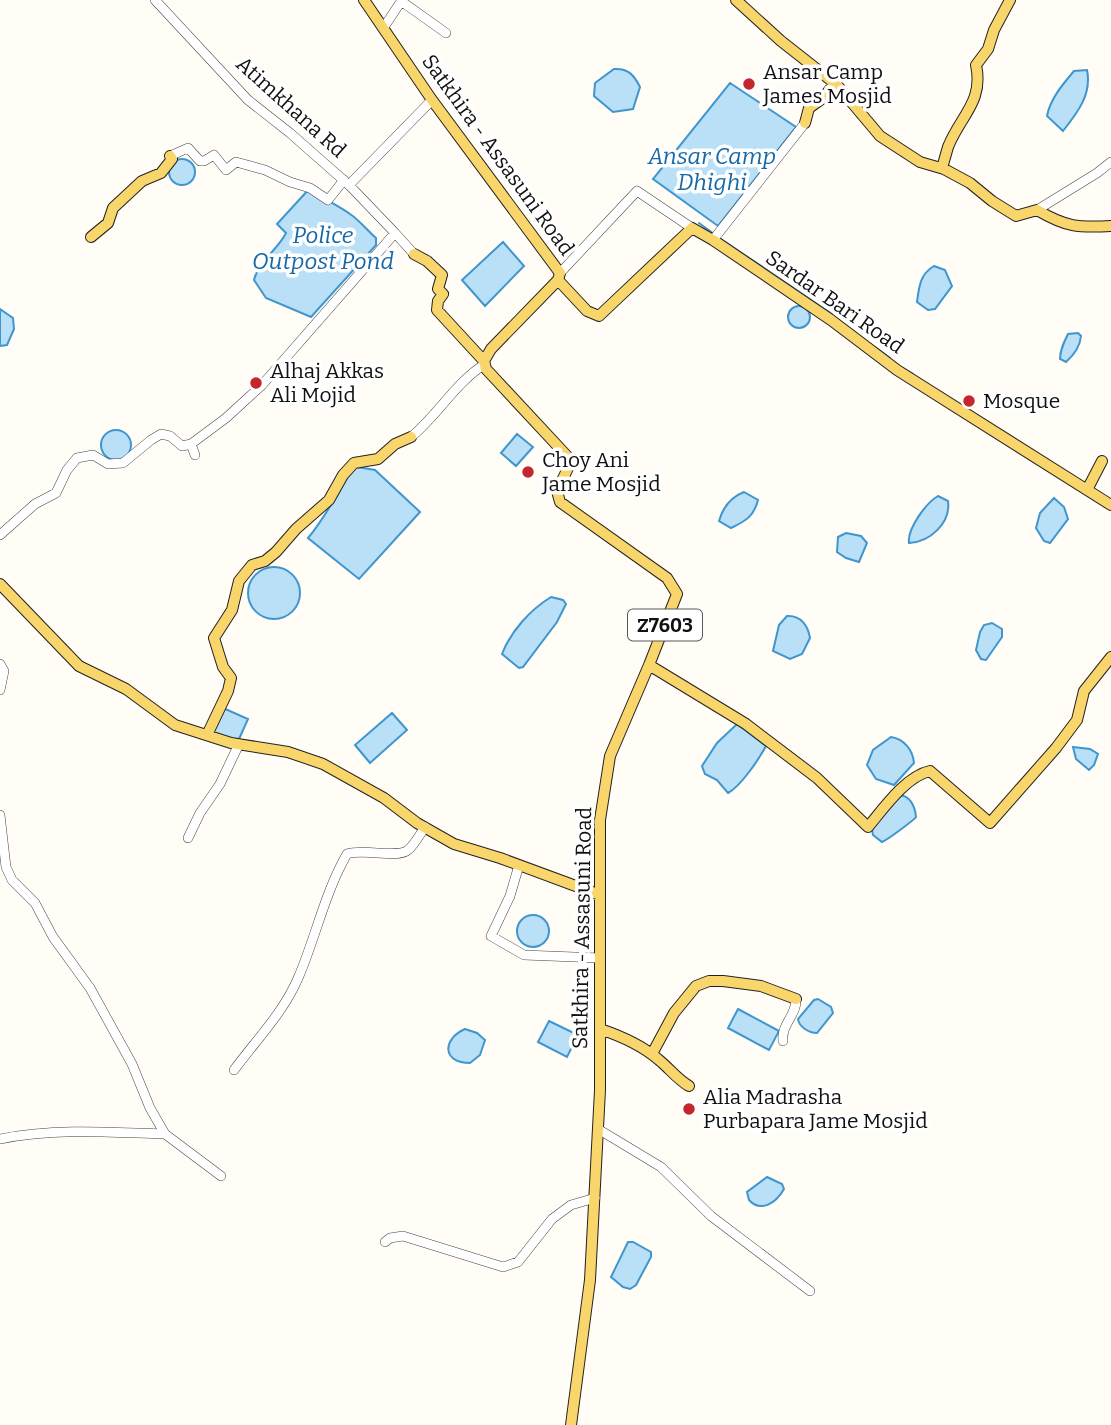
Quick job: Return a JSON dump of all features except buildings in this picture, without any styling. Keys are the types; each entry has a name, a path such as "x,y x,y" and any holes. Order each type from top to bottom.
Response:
{"main road":[{"name":"Satkhira - Assasuni Road","path":"364,0 432,100 559,276 491,348 485,363 486,369 567,456 569,466 557,491 560,502 667,579 677,594 610,756 600,820 598,1129 590,1280 571,1425"},
{"path":"736,0 781,41 835,83 880,136 920,162 970,183 992,201 1016,215 1037,210 1056,221 1080,228 1111,226"},
{"path":"942,169 948,147 976,94 979,78 976,65 988,48 1010,0"},
{"path":"805,123 809,108 823,98 835,83"},
{"path":"91,237 108,223 113,208 142,181 160,173 172,159 170,156"},
{"path":"559,276 587,311 599,316 692,228"},
{"name":"Sardar Bari Road","path":"692,228 831,320 897,370 1088,488 1111,505"},
{"path":"414,254 427,261 442,275 438,289 443,294 437,310 485,363"},
{"path":"207,735 228,691 231,678 223,667 214,638 232,610 239,581 252,565 265,561 329,500 343,475 354,463 377,459 395,444 411,438"},
{"path":"1088,488 1102,461"},
{"path":"0,584 79,666 126,689 175,725 239,744 288,752 323,764 384,798 454,844 600,895"},
{"path":"649,665 746,724 817,778 868,827 894,795 923,773 930,771 990,823 1077,720 1084,691 1111,657"},
{"path":"652,1055 674,1013 696,986 709,981 761,986 796,999"},
{"path":"600,1029 619,1036 652,1055 689,1086"}],"street":[{"name":"Atimkhana Rd","path":"155,0 248,100 347,183 432,100"},
{"path":"384,27 402,1 446,33"},
{"path":"713,240 805,123"},
{"path":"170,156 188,148 200,160 204,161 214,155 226,170 236,162 265,170 310,188 328,200 347,183 414,254"},
{"path":"1037,210 1111,162"},
{"path":"559,276 637,191 692,228"},
{"path":"0,535 35,504 56,493 66,470 77,458 89,454 108,464 121,463 162,435 170,436 182,446 191,444 226,418 262,385 395,233"},
{"path":"411,438 428,423 470,375 485,363"},
{"path":"191,444 195,455"},
{"path":"0,664 4,671 0,690"},
{"path":"188,838 200,813 220,784 239,744"},
{"path":"0,815 6,867 12,880 35,903 53,937 90,988 132,1064 150,1108 165,1134 221,1176"},
{"path":"234,1070 284,1007 347,854 357,850 399,854 407,851 425,827"},
{"path":"519,865 510,896 491,936 524,955 600,958"},
{"path":"783,1041 782,1031 797,1009 796,999"},
{"path":"598,1129 661,1167 710,1216 810,1291"},
{"path":"0,1139 21,1135 95,1132 165,1134"},
{"path":"386,1242 403,1236 503,1267 518,1262 552,1219 561,1212 571,1205 594,1198"}],"water":[{"path":"614,69 630,73 640,87 633,109 613,112 594,96 595,83"},
{"path":"1087,70 1086,95 1079,110 1063,131 1047,116 1051,104 1074,71"},
{"name":"Ansar Camp Dhighi","path":"730,83 796,127 718,226 653,179"},
{"path":"182,159 191,163 195,172 191,181 182,185 173,181 169,172 173,163"},
{"name":"Police Outpost Pond","path":"310,188 353,216 376,238 376,245 311,317 266,298 254,280 260,267 286,233 277,224"},
{"path":"503,242 524,266 485,306 462,280"},
{"path":"934,266 945,270 952,286 935,309 928,310 917,302 923,277"},
{"path":"799,306 807,309 810,317 807,325 799,328 791,325 788,317 791,309"},
{"path":"0,309 13,318 14,329 7,345 0,346"},
{"path":"1078,333 1081,336 1074,354 1066,362 1060,359 1068,334"},
{"path":"116,430 127,434 131,445 127,456 116,460 105,456 101,445 105,434"},
{"path":"517,434 533,447 516,466 501,453"},
{"path":"357,467 375,470 420,512 359,579 308,538 352,470"},
{"path":"744,492 758,500 752,514 731,528 719,521 728,503"},
{"path":"938,496 948,501 943,524 924,539 909,543 918,517"},
{"path":"1054,498 1064,507 1068,519 1050,543 1044,541 1036,528 1040,513"},
{"path":"846,533 861,536 867,543 859,562 837,552 838,537"},
{"path":"274,567 284,569 292,575 298,583 298,603 292,611 284,617 274,619 264,617 256,611 250,603 248,593 250,583 256,575 264,569"},
{"path":"551,597 563,600 566,604 557,622 523,667 519,668 502,654 506,645 522,622"},
{"path":"641,611 659,625 650,636 632,622"},
{"path":"787,616 796,617 803,622 810,638 802,654 790,659 773,651 779,625"},
{"path":"992,623 1002,629 1002,637 986,660 981,659 976,650 980,632 984,625"},
{"path":"223,708 248,719 239,739 231,740 212,732"},
{"path":"392,713 407,730 370,763 355,745"},
{"path":"737,724 766,746 744,778 728,793 717,780 705,774 702,766 717,743"},
{"path":"891,737 907,746 914,763 894,785 876,779 867,765 873,750"},
{"path":"1073,747 1090,749 1098,754 1089,770 1076,759"},
{"path":"898,795 911,802 916,817 882,842 873,835 872,830"},
{"path":"533,915 545,919 549,931 545,943 533,947 521,943 517,931 521,919"},
{"path":"818,999 831,1007 833,1013 817,1033 805,1029 798,1019 814,1000"},
{"path":"738,1009 779,1031 769,1050 728,1028"},
{"path":"549,1021 578,1035 567,1057 538,1042"},
{"path":"465,1029 477,1033 485,1040 480,1055 470,1063 454,1059 448,1050 452,1039"},
{"path":"767,1177 782,1184 784,1189 773,1202 758,1206 749,1200 747,1192"},
{"path":"628,1242 651,1252 636,1285 630,1289 611,1277"}],"waterway":[{"path":"699,223 714,234"},
{"path":"718,237 832,314"},
{"path":"875,347 890,358"},
{"path":"903,368 913,374"}],"place":[{"name":"Ansar Camp James Mosjid","path":"749,84"},
{"name":"Alhaj Akkas Ali Mojid","path":"256,383"},
{"name":"Mosque","path":"969,401"},
{"name":"Choy Ani Jame Mosjid","path":"528,472"},
{"name":"Alia Madrasha Purbapara Jame Mosjid","path":"689,1109"}]}
